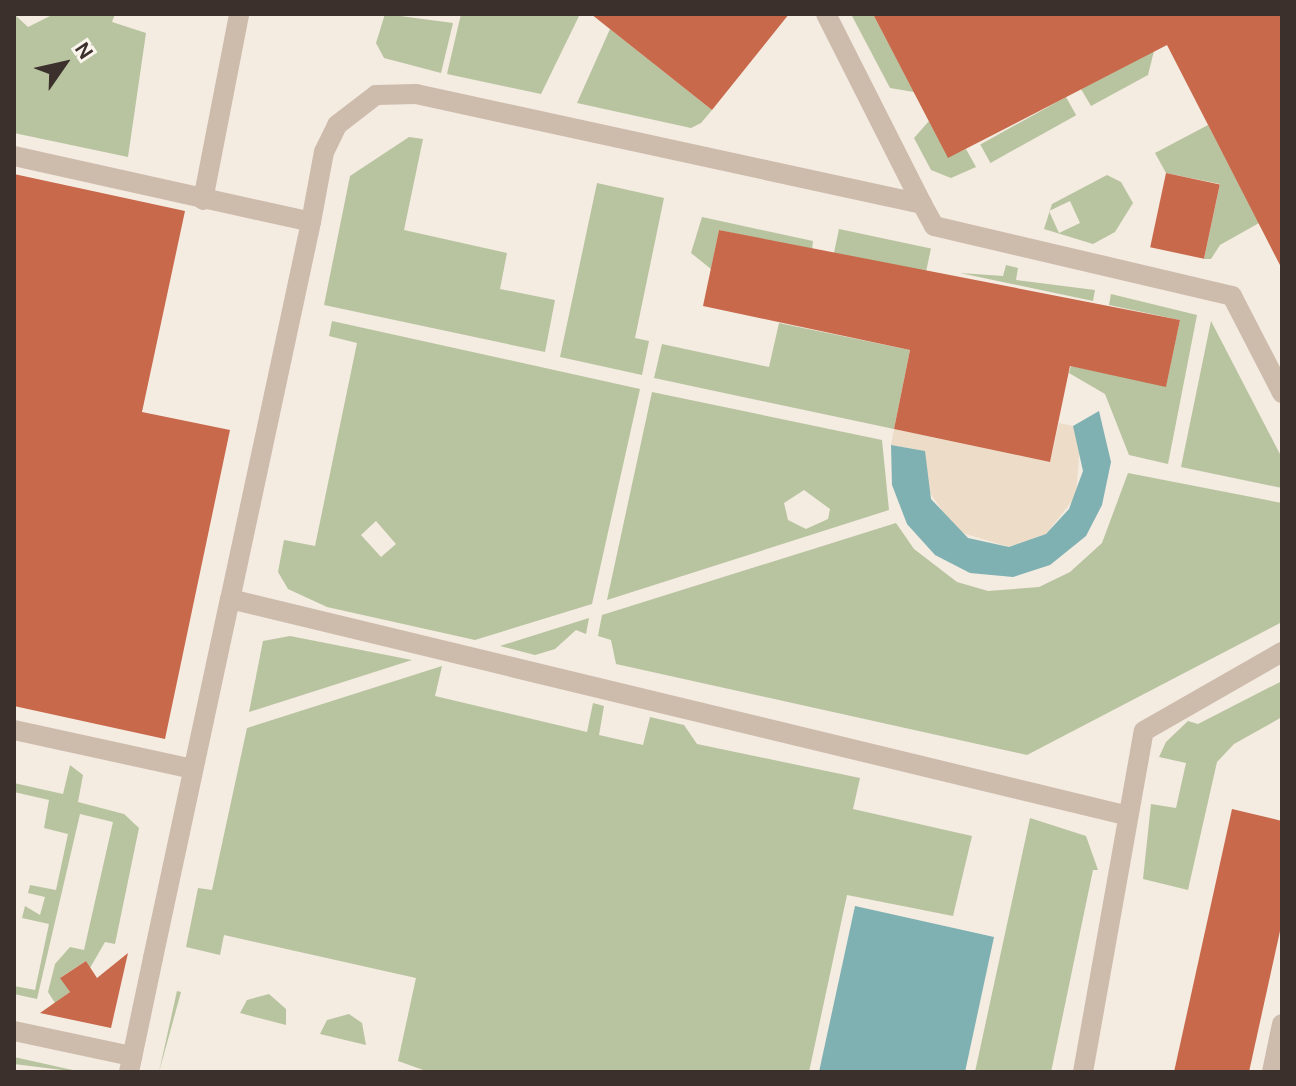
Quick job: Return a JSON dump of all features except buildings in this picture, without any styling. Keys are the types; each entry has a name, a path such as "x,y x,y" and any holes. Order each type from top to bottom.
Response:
{"street":[{"path":"203,200 239,14"},
{"path":"826,14 934,226 1232,296 1282,393"},
{"path":"14,1031 130,1064 324,152 337,125 360,102 396,92 922,204"},
{"path":"14,156 311,222"},
{"path":"230,599 1125,815"},
{"path":"1083,1072 1120,887 1125,815 1138,744 1150,722 1282,652"},
{"path":"14,730 193,769"},
{"path":"1272,1072 1282,1024"}],"green space":[{"path":"14,14 28,27 54,14 115,14 112,22 146,33 128,157 14,133"},
{"path":"385,14 453,23 441,73 384,58 376,43"},
{"path":"461,14 580,14 541,94 447,74"},
{"path":"851,14 873,14 914,92 890,88"},
{"path":"610,29 712,110 701,123 691,128 577,103"},
{"path":"1154,51 1148,75 1091,106 1081,89"},
{"path":"1066,97 1076,115 990,163 980,145"},
{"path":"929,121 948,157 966,149 976,167 951,178 931,170 914,138"},
{"path":"1208,125 1259,223 1220,245 1211,259 1204,259 1220,184 1166,173 1155,153"},
{"path":"409,137 423,139 404,230 507,253 500,289 555,300 545,352 324,305 350,176"},
{"path":"1107,175 1121,182 1133,203 1115,232 1093,244 1044,229 1049,212 1059,233 1080,223 1070,201 1050,211 1052,204"},
{"path":"597,183 664,198 635,338 649,341 642,375 560,357"},
{"path":"702,217 813,241 812,250 719,230 711,269 691,253"},
{"path":"839,229 931,249 926,273 834,253"},
{"path":"1006,265 1018,268 1016,280 1095,290 1093,301 960,273 1003,276"},
{"path":"1111,294 1197,315 1168,464 1129,455 1105,394 1069,373 1071,366 1166,386 1180,320 1109,305"},
{"path":"332,321 640,389 592,604 475,640 327,607 288,589 278,572 284,540 315,546 357,343 329,336","holes":["376,521 396,544 381,557 361,535"]},
{"path":"1211,321 1282,458 1282,488 1181,467"},
{"path":"779,323 910,350 894,429 654,378 662,344 769,367"},
{"path":"652,392 882,440 889,510 607,600","holes":["804,490 830,509 828,519 806,529 788,520 784,503"]},
{"path":"1128,473 1282,503 1282,622 1027,755 616,664 611,640 598,636 602,615 896,523 914,549 957,582 988,591 1039,587 1070,572 1102,543"},
{"path":"589,618 586,634 576,630 555,649 535,655 500,646"},
{"path":"290,636 412,660 249,712 263,641"},
{"path":"442,666 435,696 587,732 593,703 604,706 599,735 643,745 650,717 684,725 697,744 860,778 853,809 972,836 953,916 847,895 809,1072 429,1072 398,1061 416,978 224,935 220,955 186,947 198,888 212,890 247,728"},
{"path":"1282,681 1282,717 1234,744 1217,762 1188,890 1143,879 1151,804 1176,808 1186,763 1159,757 1166,742 1188,721 1198,724"},
{"path":"70,765 83,775 78,802 124,814 139,828 115,944 105,942 90,968 86,961 61,977 70,992 55,1003 48,992 55,964 70,947 84,950 113,822 80,814 37,999 14,994 14,986 35,990 49,924 22,918 25,906 40,915 45,897 28,893 30,885 56,890 68,834 44,828 49,800 14,792 14,783 63,794"},
{"path":"1030,818 1086,836 1098,870 1093,870 1051,1072 975,1072"},
{"path":"177,991 181,992 159,1072"},
{"path":"269,994 286,1009 286,1025 240,1013 247,1000"},
{"path":"349,1014 362,1023 366,1045 320,1034 327,1020"},
{"path":"14,1057 77,1071 78,1072 14,1064"}],"shaded area":[{"path":"1059,423 1073,426 1080,444 1076,496 1046,534 1009,547 956,531 926,487 925,451 891,445 894,429 1050,462"}],"water":[{"path":"1099,411 1111,462 1102,505 1086,536 1050,565 1013,577 970,573 935,555 907,524 892,485 891,445 925,451 931,499 968,538 1009,547 1046,534 1069,509 1083,471 1073,426"},
{"path":"855,906 994,937 965,1072 819,1072"}]}
